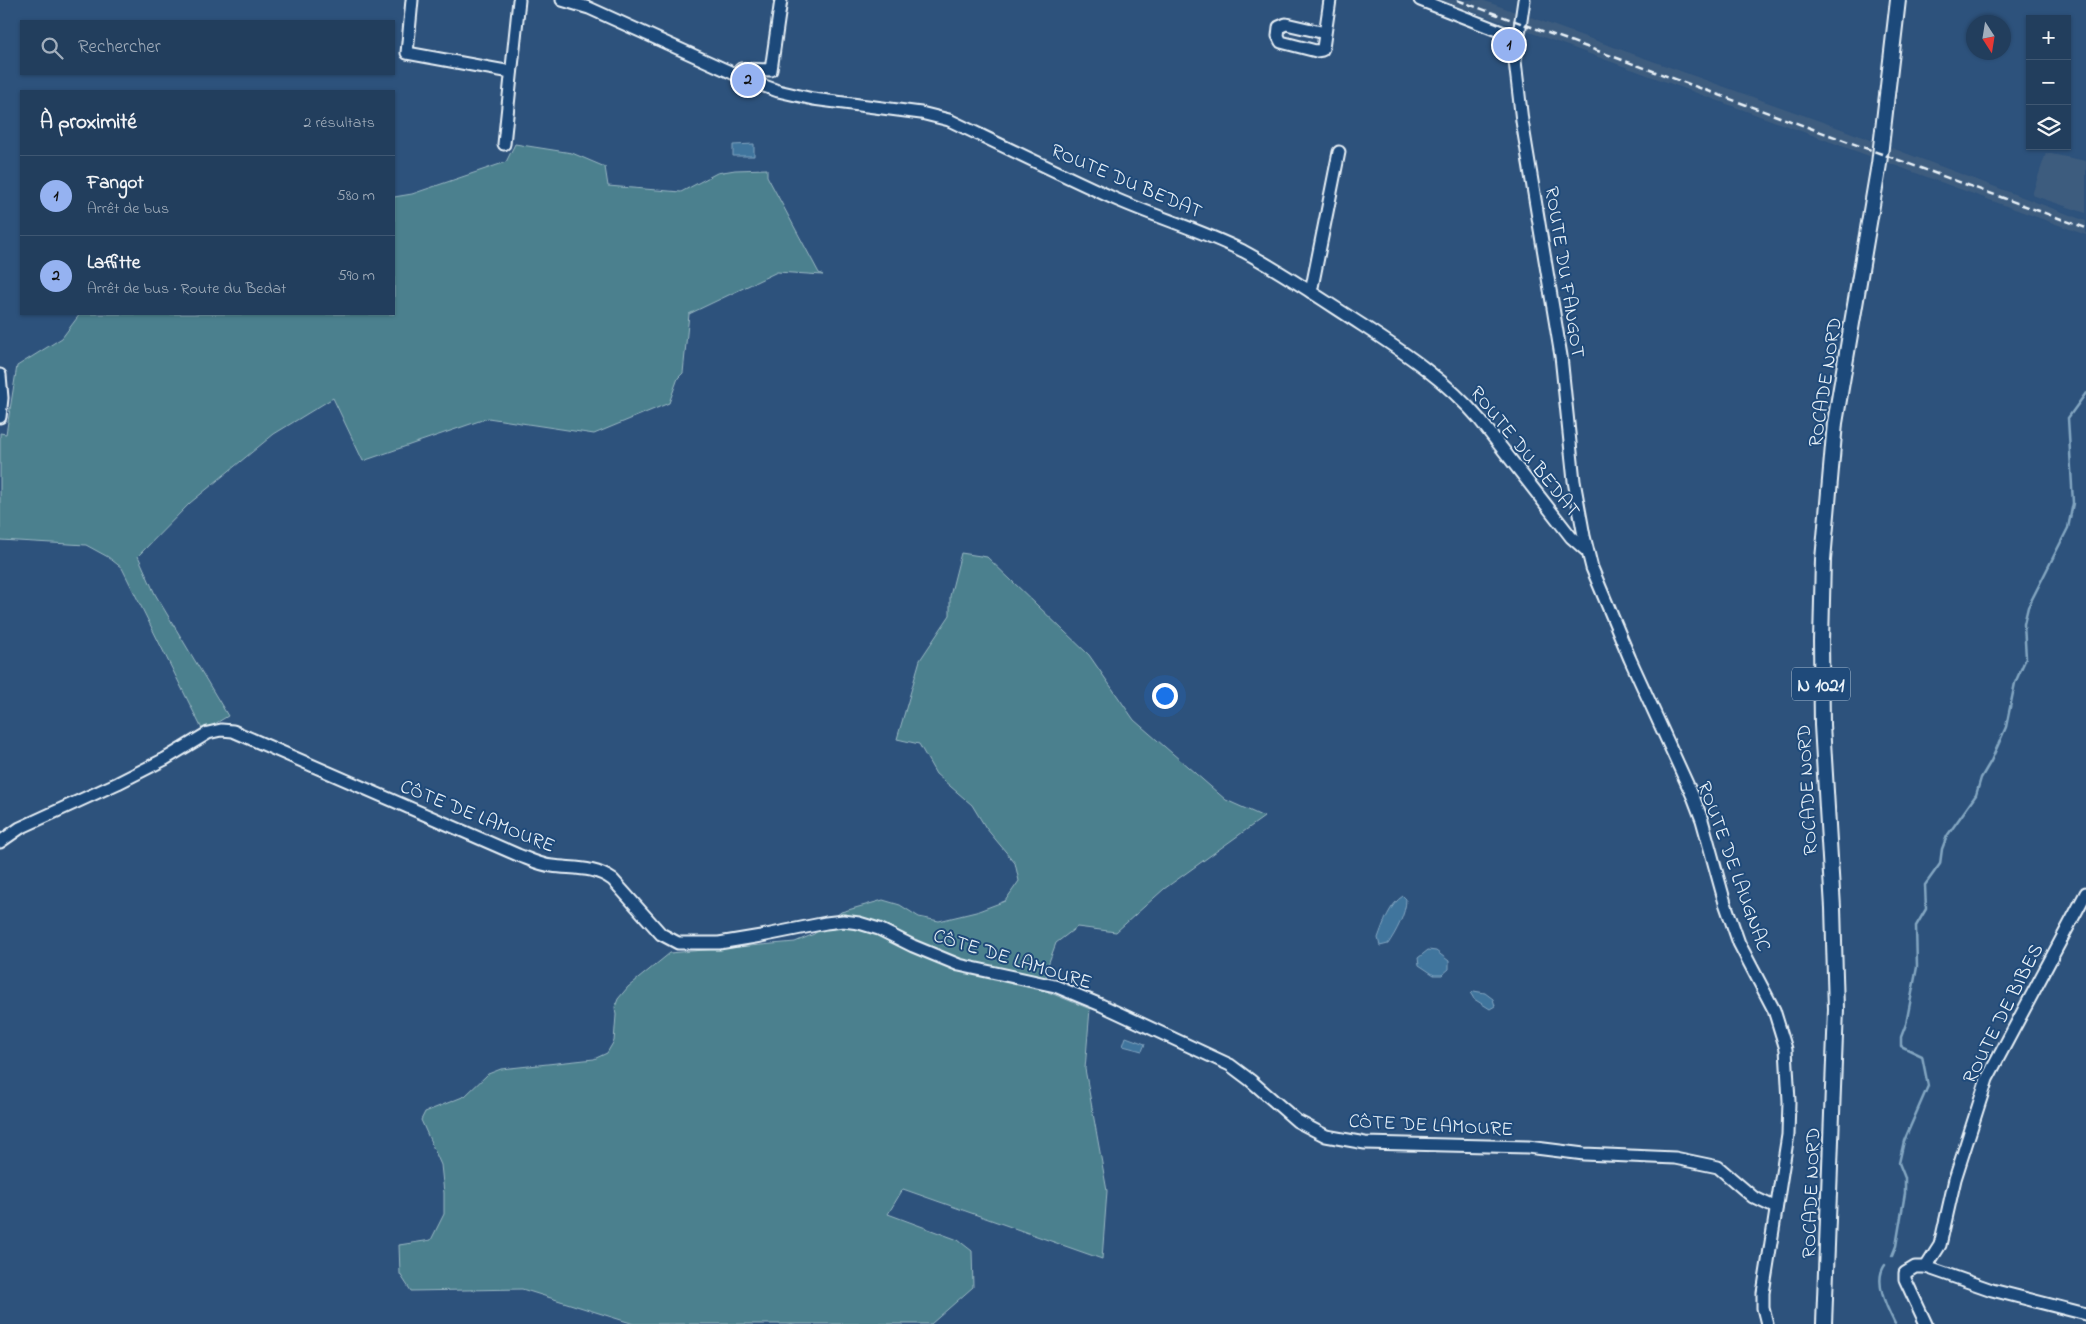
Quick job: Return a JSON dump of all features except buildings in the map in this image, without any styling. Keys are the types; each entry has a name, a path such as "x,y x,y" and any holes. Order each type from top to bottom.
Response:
{"main road":[{"name":"N 1021","path":"1892,0 1892,48"},
{"name":"N 1021","path":"1892,48 1898,0"},
{"name":"ROCADE NORD","path":"1824,1324 1836,1009 1833,908 1822,725 1821,640 1823,560 1836,423 1878,164 1888,94 1892,48"}],"street":[{"path":"412,0 407,53 511,72"},
{"path":"504,144 519,0"},
{"name":"ROUTE DU BEDAT","path":"562,0 601,13 736,75 778,91 813,99 921,113 949,120 1114,198 1242,250 1311,292 1404,353 1465,402 1572,537 1587,550"},
{"path":"736,75 741,69 747,68 771,70 781,0"},
{"path":"1325,34 1330,0"},
{"path":"1420,0 1517,38"},
{"name":"ROUTE DU FANGOT","path":"1524,0 1515,61 1522,120 1561,356 1574,481 1587,550"},
{"path":"1311,292 1339,152"},
{"path":"0,375 2,398 0,417"},
{"name":"ROUTE DE LAUGNAC","path":"1587,550 1634,667 1694,799 1739,943 1774,1010 1786,1050 1788,1135 1764,1293 1763,1308 1767,1324"},
{"name":"CÔTE DE LAMOURE","path":"0,842 20,828 118,783 165,759 208,733 221,730 238,732 302,762 532,860 552,866 587,868 606,875 613,880 661,934 673,942 686,944 719,942 826,923 844,921 859,923 879,929 959,965 1055,986 1178,1040 1230,1065 1297,1121 1326,1136 1365,1143 1518,1146 1584,1154 1675,1158 1718,1167 1753,1197 1776,1208"},
{"name":"ROUTE DE BIBES","path":"1926,1267 1940,1245 1955,1179 1986,1079 2086,892"},
{"path":"1926,1324 1908,1289 1905,1273 1915,1267 1926,1267 1992,1290 2086,1314"}],"shaded area":[{"path":"1440,0 1482,0 1518,13 1516,27"},
{"path":"1527,16 1828,124 2086,221 2086,235 1524,30"},
{"path":"754,144 754,156 733,156 733,145"},
{"path":"2046,153 2086,161 2086,213 2032,195"},
{"path":"1403,896 1406,899 1406,905 1400,923 1388,944 1380,946 1378,938 1385,921 1394,904"},
{"path":"1428,950 1436,951 1449,961 1449,969 1442,975 1434,975 1419,965 1418,958"},
{"path":"1474,991 1485,993 1493,999 1495,1006 1490,1009 1474,999 1471,994"},
{"path":"1126,1037 1145,1044 1142,1051 1123,1046"}],"green space":[{"path":"515,144 572,153 605,167 608,186 681,192 717,173 735,170 767,169 767,176 819,273 823,275 777,272 689,314 683,373 678,378 669,403 594,434 488,418 363,461 333,398 274,434 190,503 138,556 155,594 228,716 203,731 122,568 108,557 86,545 0,540 0,433 6,434 17,366 62,338 79,315 395,315 395,197 412,194 506,162"},
{"path":"961,553 987,557 1089,655 1134,720 1226,800 1264,817 1164,889 1116,932 1077,927 1056,943 1046,970 1048,992 1090,1009 1085,1069 1107,1191 1102,1259 903,1189 888,1214 958,1240 972,1251 973,1287 931,1324 634,1324 522,1289 411,1291 400,1274 399,1245 431,1240 444,1214 441,1165 421,1120 425,1112 465,1096 488,1074 501,1069 594,1059 607,1053 614,1041 615,1007 618,999 628,987 670,953 795,942 814,934 841,912 883,900 900,905 919,917 939,921 976,912 1005,901 1019,881 1015,863 986,828 972,805 936,774 919,744 897,739 920,660 950,615 950,596"}],"waterway":[{"path":"1892,1256 1896,1246 1905,1193 1905,1178 1899,1163 1904,1141 1928,1086 1922,1056 1901,1046 1901,1037 1906,1024 1917,967 1916,926 1926,909 1925,885 1940,864 1942,849 1947,836 1976,795 1981,778 2006,727 2015,683 2026,658 2024,624 2028,607 2068,528 2073,503 2068,418 2086,393"},
{"path":"1885,1265 1880,1279 1882,1295 1895,1324"}],"railway":[{"path":"1457,0 2086,228"}],"place":[{"name":"Fangot","path":"1509,45"},
{"name":"Laffitte","path":"748,80"}]}
